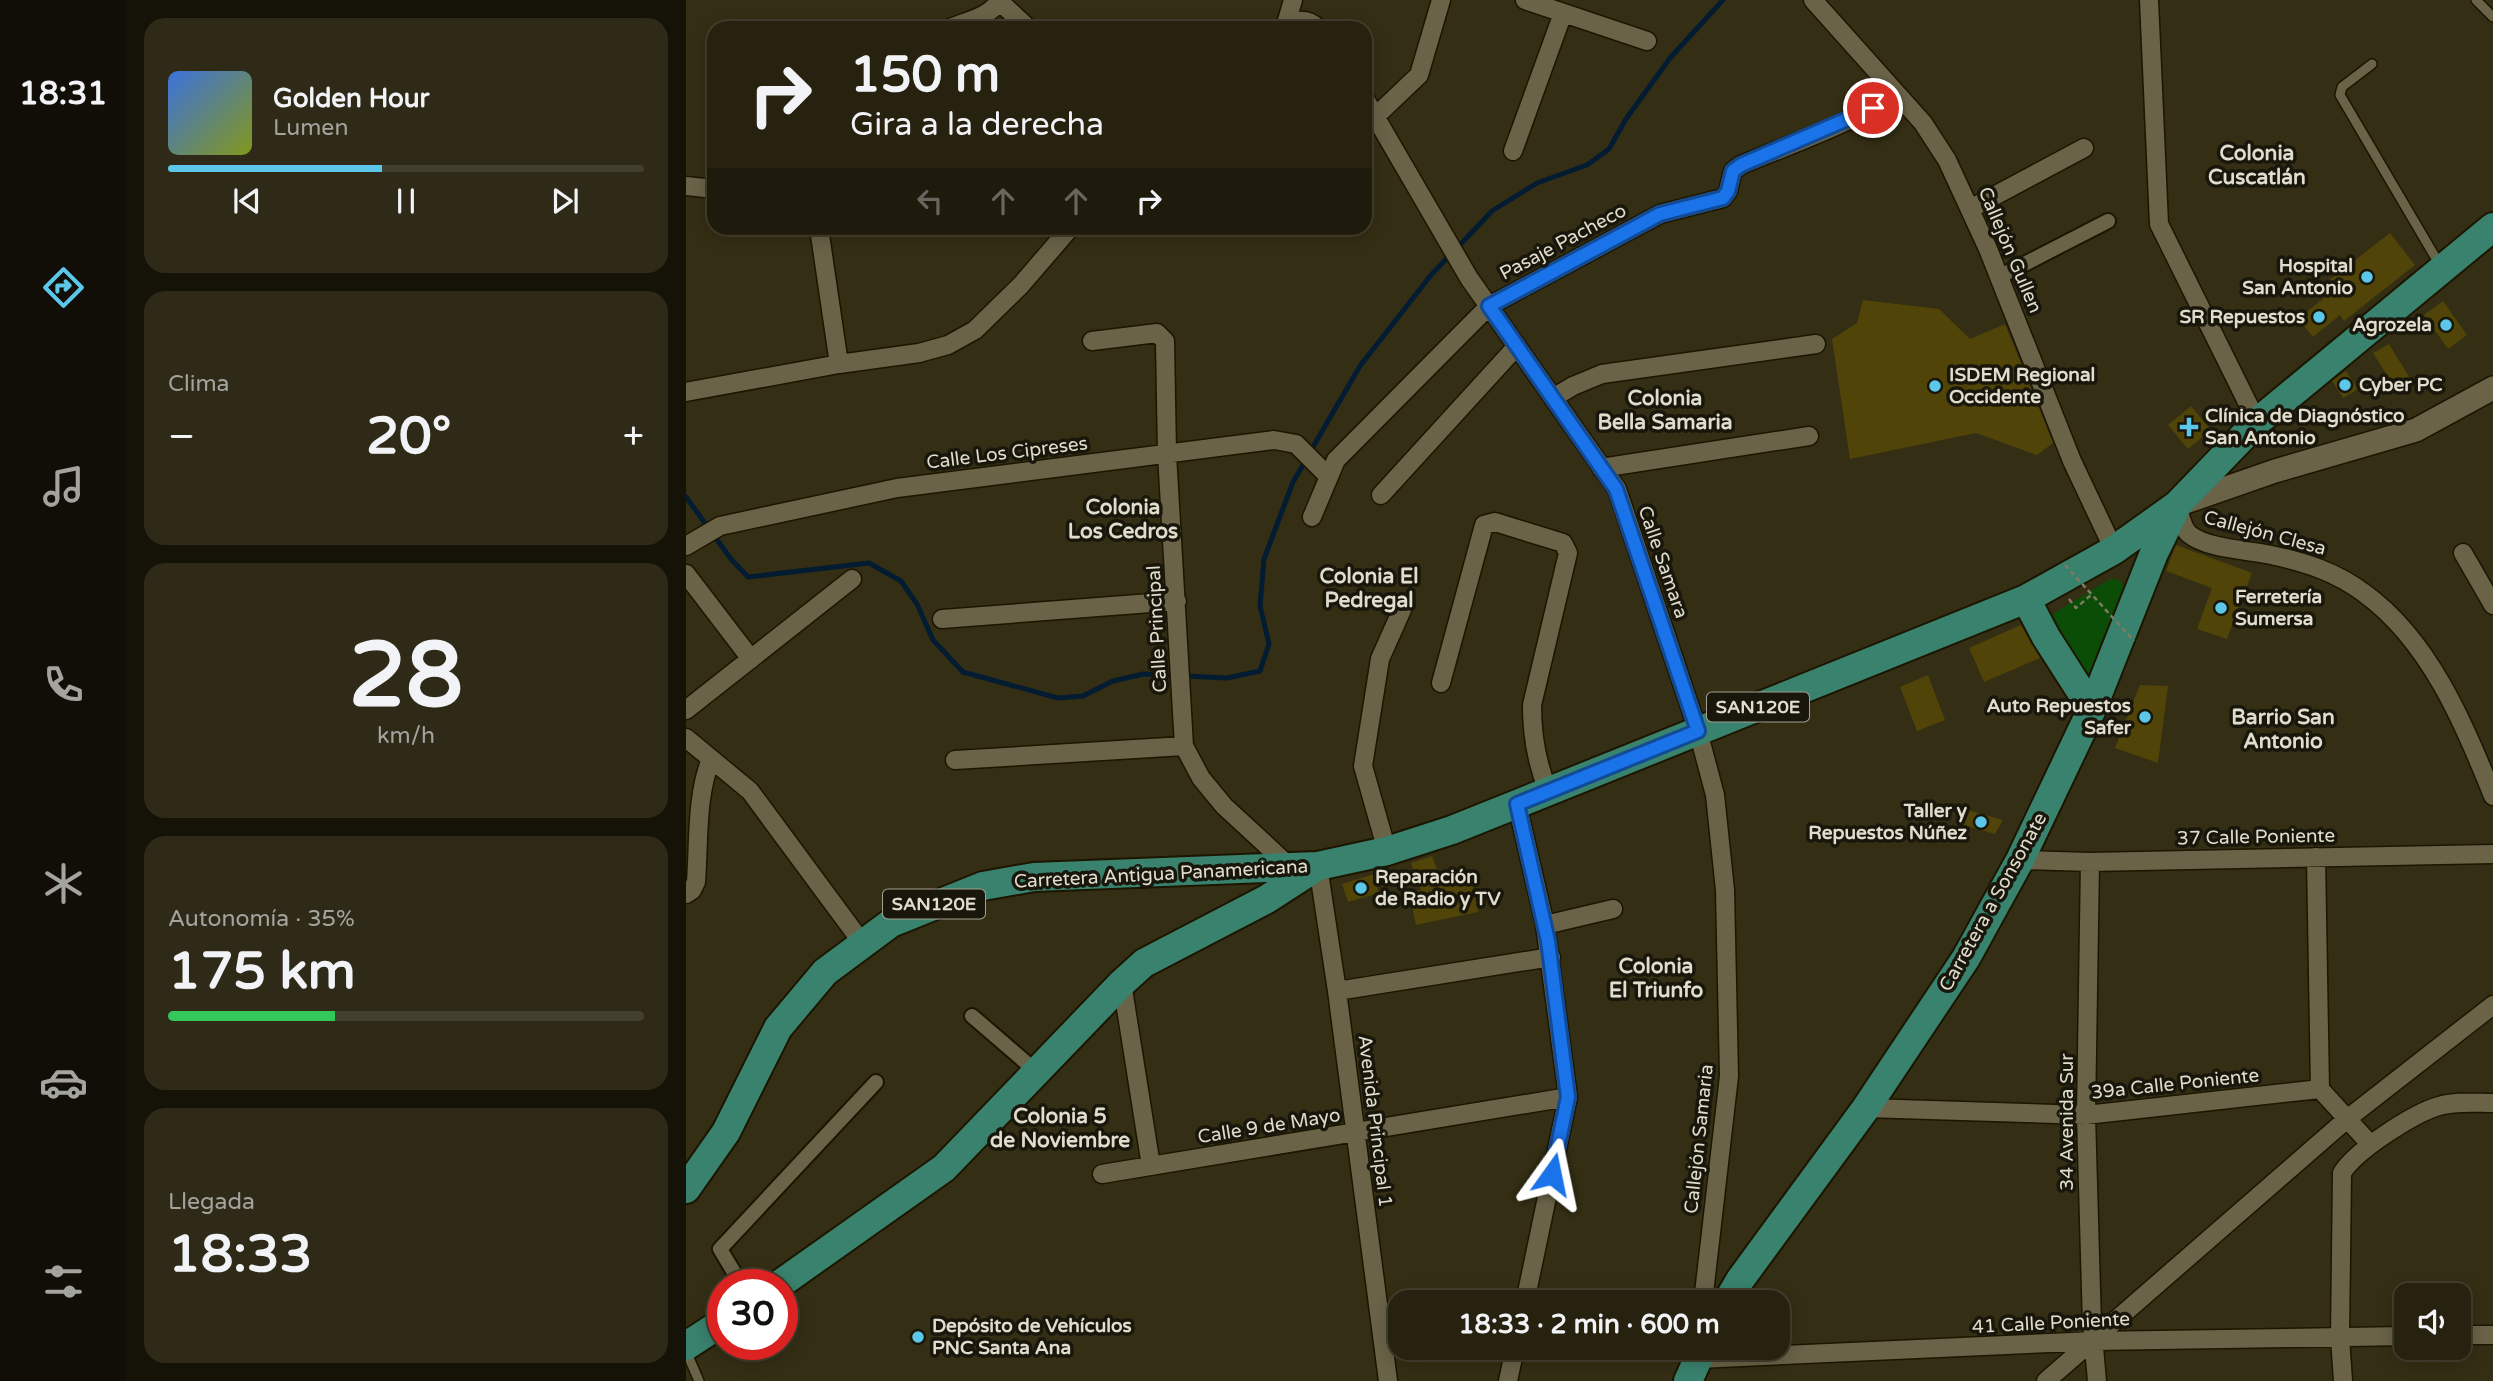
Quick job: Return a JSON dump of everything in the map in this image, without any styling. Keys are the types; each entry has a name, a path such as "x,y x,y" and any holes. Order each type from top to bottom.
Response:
{"main road":[{"path":"2177,505 2257,422 2493,227"},
{"name":"Carretera Antigua Panamericana","path":"686,1189 726,1132 778,1028 825,972 891,923 983,886 1034,877 1318,866 1387,851 1452,830 2026,599 2114,550 2177,505"},
{"name":"Carretera a Sonsonate","path":"1734,1290 1866,1108 1966,958 2020,860 2092,709 2154,553 2177,505"},
{"path":"2026,599 2046,637 2092,709"},
{"name":"Carretera Antigua Panamericana","path":"798,1271 944,1168 1144,963 1267,899 1318,866"},
{"path":"686,1346 707,1332"}],"street":[{"path":"1286,21 1293,0"},
{"path":"1376,116 1419,75 1441,0"},
{"path":"1525,0 1647,41"},
{"name":"Callejón Gullen","path":"1812,0 1936,141 1970,209 2072,461 2114,550"},
{"path":"2149,0 2160,224 2257,422"},
{"path":"968,21 985,14 1000,1 1021,21"},
{"path":"1513,151 1563,13"},
{"name":"Pasaje Pacheco","path":"1312,517 1336,460 1489,306 1660,214 1723,198 1728,191 1733,171 1741,165 1846,121 1896,93"},
{"name":"Calle Samara","path":"1372,110 1469,278 1616,489 1698,731"},
{"path":"1970,209 2084,148"},
{"path":"686,186 707,188"},
{"path":"1999,277 2108,221"},
{"path":"820,235 839,364"},
{"path":"686,391 934,350 962,339 975,330 1021,285 1064,235"},
{"name":"Calle Principal","path":"1092,341 1157,333 1165,341 1167,454 1184,746 1201,778 1224,806 1290,867"},
{"path":"1553,398 1602,374 1816,344"},
{"path":"1381,495 1517,346"},
{"path":"2177,505 2275,471 2416,429 2493,388"},
{"path":"1601,468 1809,436"},
{"name":"Calle Los Cipreses","path":"686,546 720,526 897,488 1274,440 1296,444 1329,477"},
{"name":"Callejón Clesa","path":"2177,505 2186,531 2193,537 2303,563 2332,573 2365,594 2427,658 2457,715 2493,796"},
{"path":"1441,683 1485,525 1495,522 1563,543 1568,553 1532,705 1536,758 1548,790"},
{"path":"2463,553 2493,606"},
{"path":"686,575 751,659"},
{"path":"686,710 852,579"},
{"path":"942,619 1177,601"},
{"path":"1387,851 1363,766 1380,659 1404,605"},
{"name":"Callejón Samaria","path":"1698,731 1714,795 1725,890 1729,1076 1704,1290"},
{"path":"686,738 750,791 863,943"},
{"path":"955,760 1184,746"},
{"path":"686,894 696,882 705,772 711,759"},
{"path":"1517,804 1545,925 1568,1097 1528,1290"},
{"name":"37 Calle Poniente","path":"2020,860 2090,862 2493,854"},
{"path":"2316,857 2320,1089 2370,1143"},
{"name":"34 Avenida Sur","path":"2090,862 2086,1115 2097,1381"},
{"name":"Avenida Principal 1","path":"1318,866 1388,1381"},
{"path":"1545,925 1613,909"},
{"path":"1337,991 1550,957"},
{"path":"1122,983 1151,1166"},
{"path":"2046,1381 2347,1119 2493,1005"},
{"path":"972,1017 1037,1072"},
{"path":"732,1269 720,1249 876,1082"},
{"name":"39a Calle Poniente","path":"1866,1108 2086,1115 2320,1089"},
{"name":"Calle 9 de Mayo","path":"1102,1174 1568,1097"},
{"path":"2343,1381 2340,1337 2340,1181 2347,1166 2370,1143 2437,1106 2493,1102"},
{"path":"2471,1335 2493,1335"},
{"name":"41 Calle Poniente","path":"1696,1362 2094,1341 2394,1336"},
{"path":"1508,1381 1512,1360"}],"lane":[{"path":"2476,0 2493,17"},
{"path":"2372,64 2342,88 2340,95 2442,269"},
{"path":"686,1351 699,1381"}],"path":[{"path":"2065,565 2134,642"},
{"path":"2076,608 2091,595"}],"green space":[{"path":"2112,578 2121,581 2126,592 2091,682 2041,621"}],"building":[{"name":"Hospital San Antonio","path":"2390,233 2415,265 2344,321 2340,315 2313,337 2298,319 2325,297 2319,288"},
{"name":"ISDEM Regional Occidente","path":"1863,300 1939,309 1970,339 2005,324 2053,443 2037,455 1976,433 1850,459 1832,339 1857,323"},
{"name":"Agrozela","path":"2443,301 2467,335 2448,349 2424,315"},
{"path":"2389,344 2411,380 2396,389 2373,353"},
{"name":"Cyber PC","path":"2346,371 2358,389 2343,398 2332,381"},
{"name":"Clínica de Diagnóstico San Antonio","path":"2191,406 2211,430 2188,449 2168,425"},
{"name":"Ferretería Sumersa","path":"2176,545 2252,573 2227,639 2197,629 2212,588 2166,571"},
{"path":"2021,625 2040,658 1984,682 1969,648"},
{"path":"1928,675 1945,720 1917,731 1900,687"},
{"name":"Auto Repuestos Safer","path":"2140,685 2168,686 2158,763 2115,748"},
{"name":"Taller y Repuestos Núñez","path":"1964,809 2003,820 1995,834 1960,824"},
{"path":"1432,856 1443,885 1471,880 1478,912 1416,925 1409,892 1421,890 1411,863"},
{"name":"Reparación de Radio y TV","path":"1374,874 1379,893 1348,902 1342,884"}],"waterway":[{"path":"1457,248 1492,211 1537,183 1587,165 1609,149 1626,119 1670,58 1723,0"},
{"path":"1310,452 1360,366 1431,275 1450,255"},
{"path":"686,497 731,559 748,577 869,563 901,581 917,604 933,640 963,672 1058,698 1083,696 1113,681 1143,674 1227,678 1260,671 1269,644 1260,606 1264,559 1293,482 1306,460"}],"place":[{"name":"Hospital San Antonio","path":"2367,277"},
{"name":"SR Repuestos","path":"2319,317"},
{"name":"Agrozela","path":"2446,325"},
{"name":"Cyber PC","path":"2345,385"},
{"name":"ISDEM Regional Occidente","path":"1935,386"},
{"name":"Clínica de Diagnóstico San Antonio","path":"2189,427"},
{"name":"Ferretería Sumersa","path":"2221,608"},
{"name":"Auto Repuestos Safer","path":"2145,717"},
{"name":"Taller y Repuestos Núñez","path":"1981,822"},
{"name":"Reparación de Radio y TV","path":"1361,888"},
{"name":"Depósito de Vehículos PNC Santa Ana","path":"918,1337"}],"district":[{"name":"Colonia Cuscatlán","path":"2257,165"},
{"name":"Colonia Bella Samaria","path":"1665,410"},
{"name":"Colonia Los Cedros","path":"1123,519"},
{"name":"Colonia El Pedregal","path":"1369,588"},
{"name":"Barrio San Antonio","path":"2283,729"},
{"name":"Colonia El Triunfo","path":"1656,978"},
{"name":"Colonia 5 de Noviembre","path":"1060,1128"}],"route":[{"path":"1552,1174 1568,1097 1548,941 1517,804 1698,731 1616,489 1489,306 1660,214 1723,198 1728,191 1733,171 1741,165 1873,108"}]}
